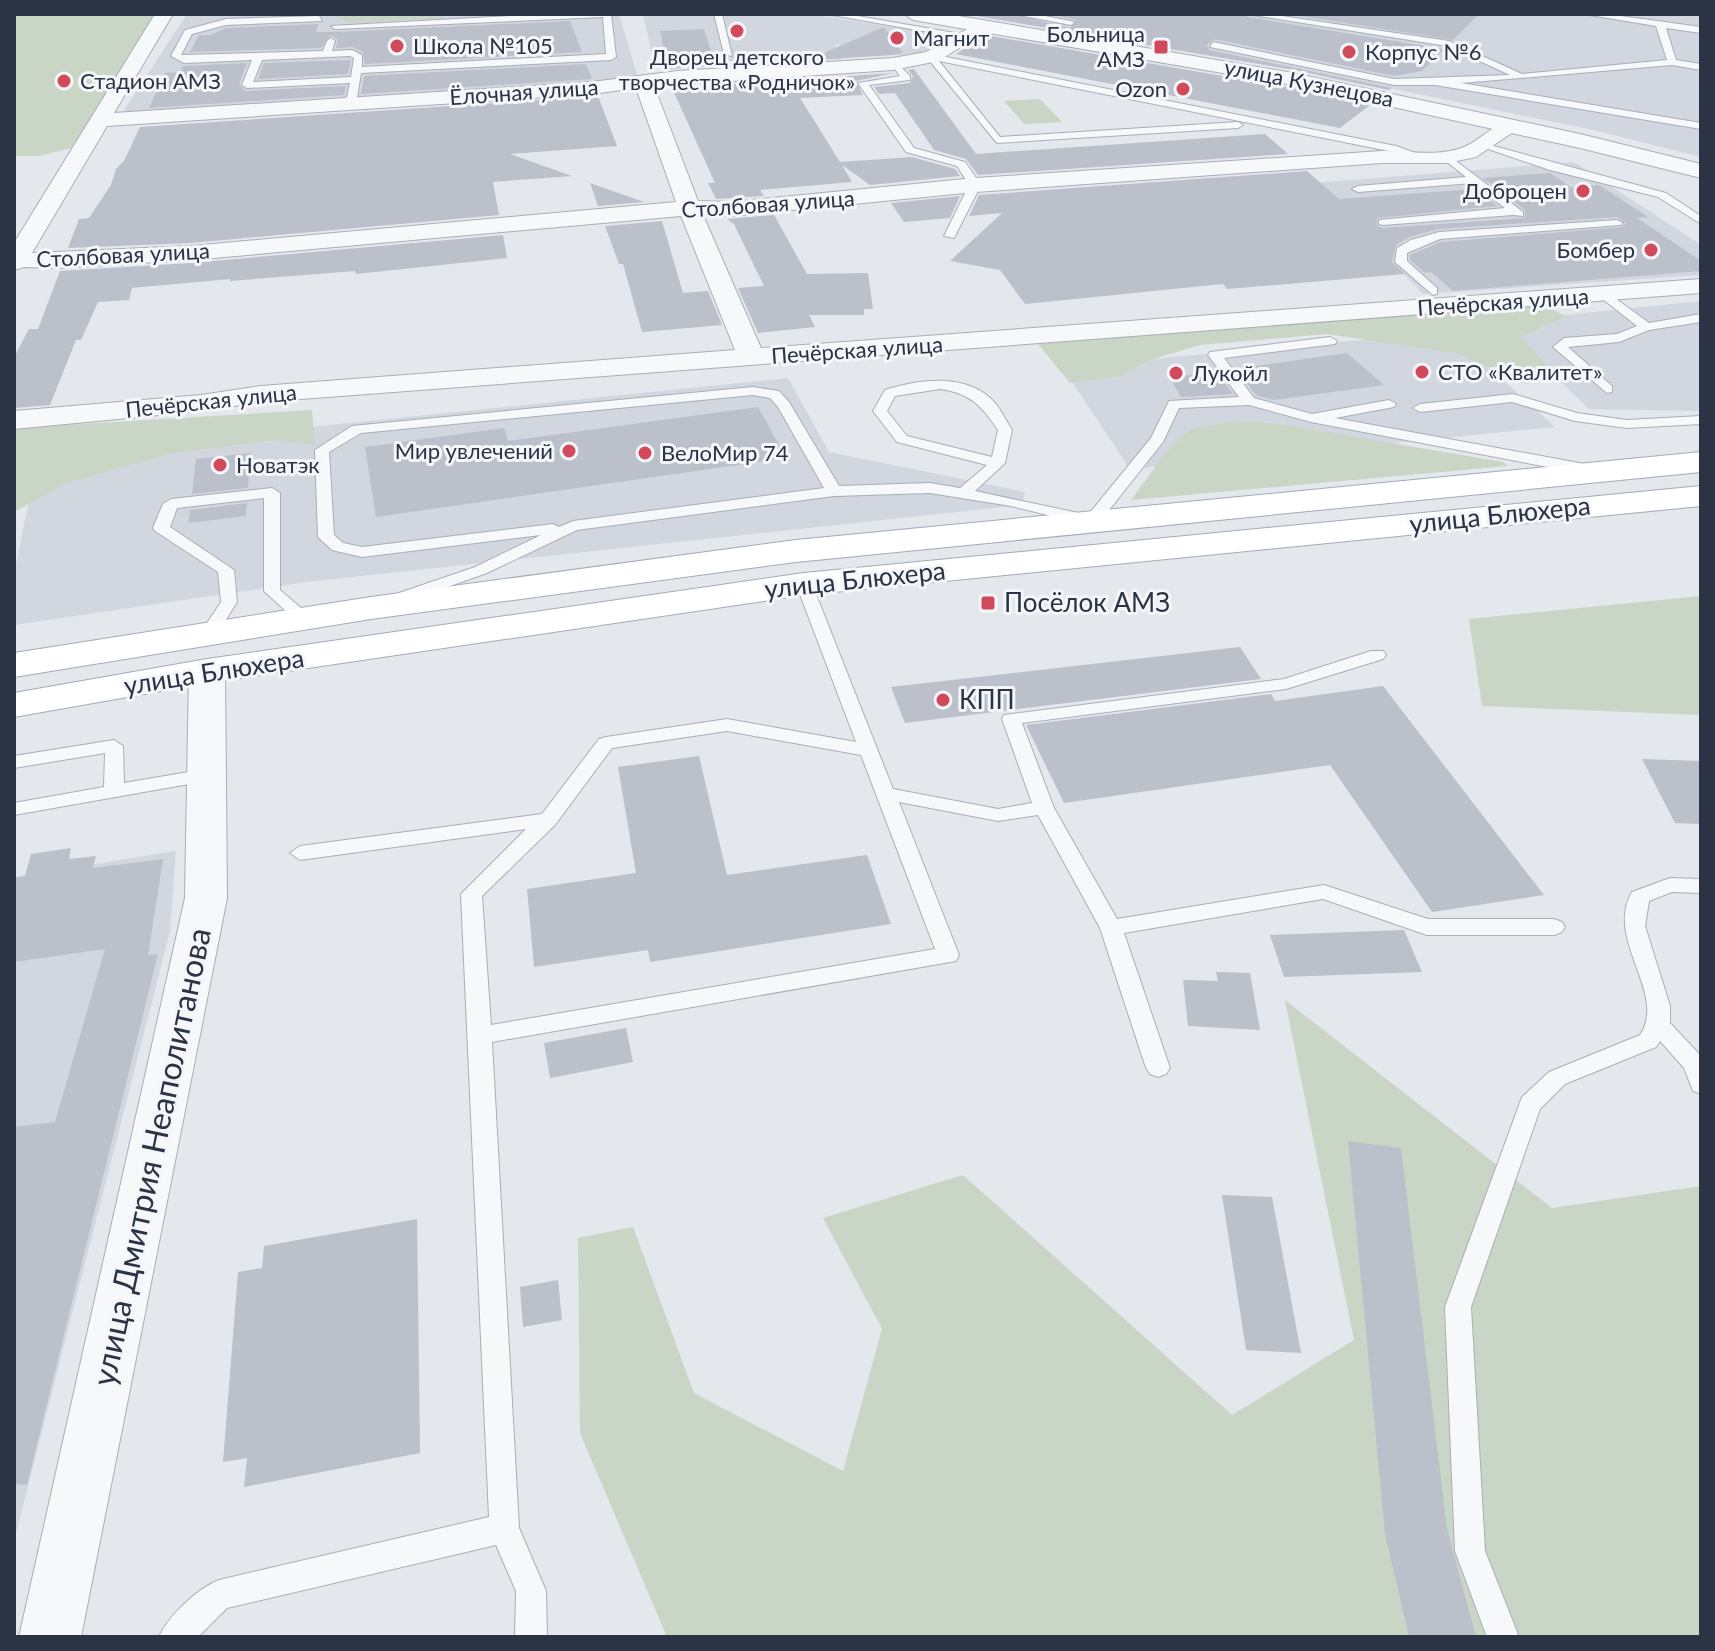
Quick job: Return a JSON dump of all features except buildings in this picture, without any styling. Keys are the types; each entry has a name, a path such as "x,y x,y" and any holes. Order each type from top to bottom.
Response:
{"main road":[{"name":"улица Блюхера","path":"14,705 207,653 305,619 371,608 796,551 1701,462"},
{"name":"улица Блюхера","path":"14,665 207,653 804,584 1701,496"}],"street":[{"path":"15,261 164,14"},
{"name":"улица Кузнецова","path":"913,14 977,31 1222,65 1512,126 1701,171"},
{"name":"Ёлочная улица","path":"101,120 592,88 643,81 893,64 931,57 977,31"},
{"path":"643,81 689,208 752,358"},
{"name":"Столбовая улица","path":"15,261 191,253 689,208 732,209 975,185 1382,157 1447,157 1469,153 1512,126"},
{"name":"Печёрская улица","path":"14,420 201,403 261,394 1701,286"},
{"name":"улица Дмитрия Неаполитанова","path":"50,1637 206,898 207,653"}],"lane":[{"path":"258,57 247,85 354,75 611,57 605,14 335,26 320,16 207,24 188,32 176,56 184,60 352,53 359,57 354,75 352,98 343,105"},
{"path":"718,14 729,54"},
{"path":"840,26 835,14 977,31"},
{"path":"1017,14 1071,22"},
{"path":"1251,14 1449,44 1522,77"},
{"path":"1588,14 1701,30"},
{"path":"1660,24 1672,62"},
{"path":"327,54 335,26"},
{"path":"1213,45 1394,82 1522,77 1672,62 1701,67"},
{"path":"931,57 997,140 1267,123"},
{"path":"931,57 1267,123 1421,157"},
{"path":"893,64 907,78 863,83 910,150 961,164 975,185 950,236"},
{"path":"1370,95 1394,82"},
{"path":"1435,82 1701,126"},
{"path":"1483,144 1554,168 1662,195 1701,221"},
{"path":"1447,157 1539,229"},
{"path":"1358,189 1473,180"},
{"path":"1383,222 1515,211"},
{"path":"1433,291 1401,262 1401,251 1415,243 1439,236 1617,223"},
{"path":"1604,294 1646,327"},
{"path":"1607,389 1560,347 1569,341 1619,338 1646,327 1701,318"},
{"path":"1249,401 1215,355 1330,341"},
{"path":"962,494 998,463 1005,430 987,404 961,388 915,384 890,393 880,411 902,439 998,463"},
{"path":"834,491 784,405 774,394 753,391 357,429 322,450 326,537 338,547 362,552 834,491 930,488 1011,501 1092,521 1158,439 1174,404 1249,401 1311,418 1602,472"},
{"path":"1420,408 1513,398 1575,417 1627,424 1701,420"},
{"path":"1311,418 1389,404"},
{"path":"207,653 229,602 226,570 161,528 171,504 272,493 272,591 305,619"},
{"path":"371,608 481,570 573,526"},
{"path":"480,1035 948,955 804,584"},
{"path":"1158,1068 1111,928 1044,808 1011,719 1286,684 1377,655"},
{"path":"531,1637 531,1591 504,1528 471,894 548,820 606,743 727,725 866,750"},
{"path":"14,762 114,746 114,790"},
{"path":"14,809 206,775"},
{"path":"883,793 998,815 1044,808"},
{"path":"300,853 548,820"},
{"path":"1503,1637 1470,1551 1458,1307 1530,1104 1557,1078 1648,1041 1659,1025 1659,1006 1634,926 1639,897 1670,885 1701,886"},
{"path":"1111,928 1324,892 1427,927 1554,927"},
{"path":"1659,1025 1694,1064 1701,1085"},
{"path":"175,1637 219,1595 504,1528"}],"shaded area":[{"name":"Школа №105","path":"187,14 619,14 638,78 123,112"},
{"name":"Дворец детского творчества «Родничок»","path":"643,14 821,16 962,37 919,59 835,44 843,59 655,68"},
{"path":"971,14 1701,14 1701,157 1598,131 1238,57"},
{"path":"1574,162 1701,245 1701,275 1423,294 1315,183"},
{"path":"1701,301 1701,411 1589,409 1498,322"},
{"path":"1450,332 1555,427 1130,469 1062,367"},
{"path":"788,378 829,452 1025,492 1022,505 306,582 14,625 14,575 38,455"},
{"path":"176,851 170,931 14,1541 14,877"}],"green space":[{"name":"Стадион АМЗ","path":"14,14 159,14 71,148 39,156 14,156"},
{"path":"331,14 444,14 443,18 348,23"},
{"path":"1040,99 1062,122 1024,124 1004,101"},
{"path":"1543,303 1566,317 1521,336 1557,378 1526,384 1457,353 1326,334 1200,345 1150,360 1120,376 1070,383 1038,344"},
{"path":"312,410 315,445 274,440 174,453 65,483 14,512 14,428"},
{"path":"1237,421 1279,424 1503,462 1508,466 1131,500 1167,451 1191,429"},
{"path":"1701,596 1701,715 1482,706 1469,619"},
{"path":"1285,1000 1552,1208 1701,1186 1701,1637 667,1637 580,1433 578,1238 633,1227 694,1393 843,1471 882,1329 823,1218 963,1175 1232,1415 1354,1340"}],"place":[{"name":"Дворец детского творчества «Родничок»","path":"737,31"},
{"name":"Магнит","path":"897,38"},
{"name":"Школа №105","path":"397,46"},
{"name":"Больница АМЗ","path":"1161,47"},
{"name":"Корпус №6","path":"1349,52"},
{"name":"Стадион АМЗ","path":"64,81"},
{"name":"Ozon","path":"1183,89"},
{"name":"Доброцен","path":"1583,191"},
{"name":"Бомбер","path":"1651,250"},
{"name":"СТО «Квалитет»","path":"1422,372"},
{"name":"Лукойл","path":"1176,373"},
{"name":"Мир увлечений","path":"569,451"},
{"name":"ВелоМир 74","path":"645,453"},
{"name":"Новатэк","path":"220,465"},
{"name":"Посёлок АМЗ","path":"988,603"},
{"name":"КПП","path":"943,700"}]}
